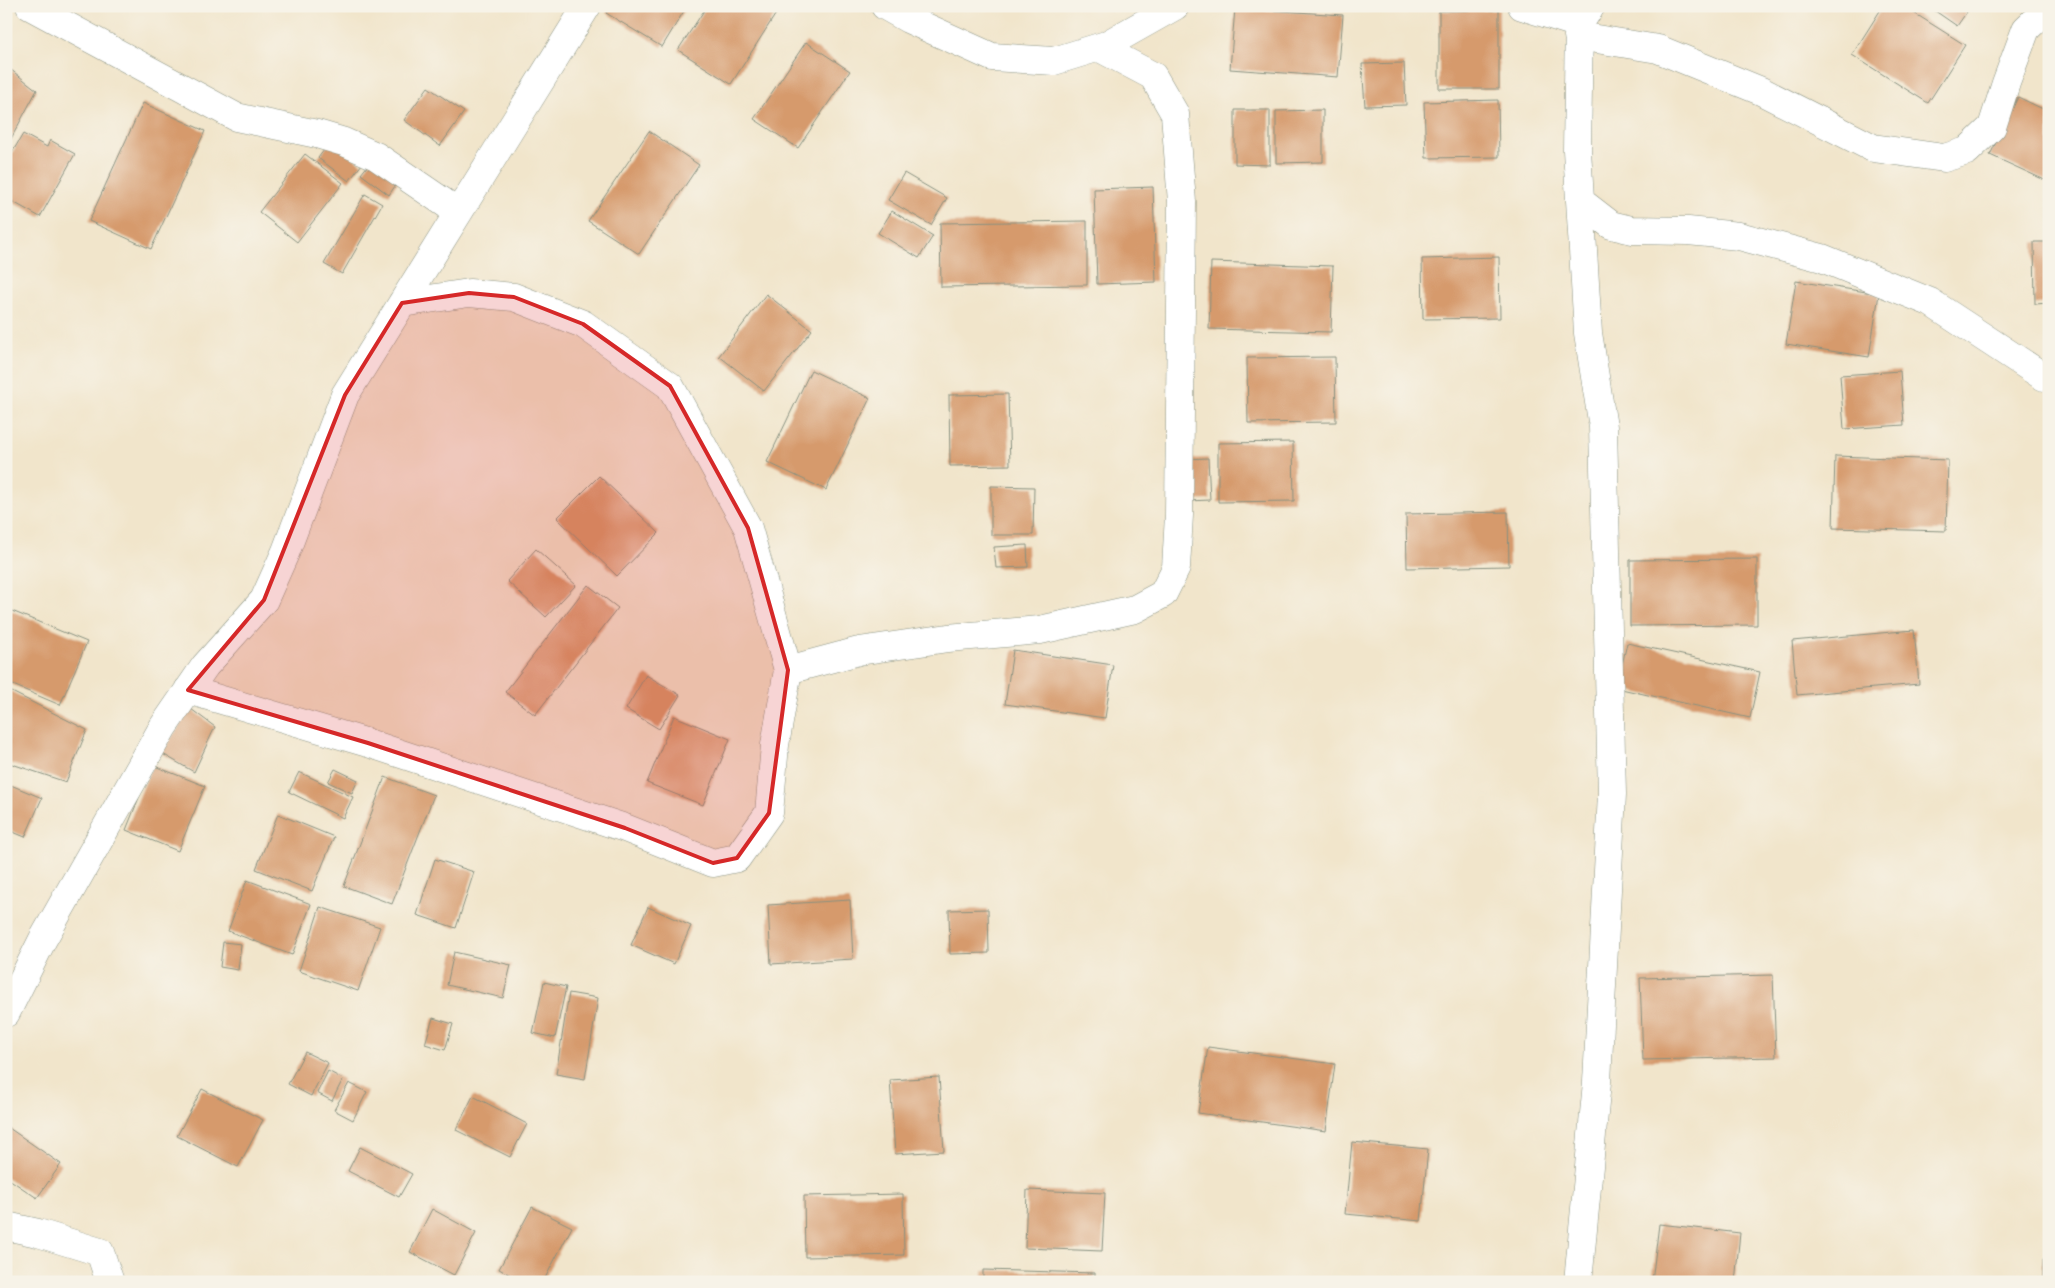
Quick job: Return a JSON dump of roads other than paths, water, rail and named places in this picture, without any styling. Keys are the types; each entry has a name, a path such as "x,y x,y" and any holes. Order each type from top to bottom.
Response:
{"street":[{"path":"30,6 236,117 317,134 344,142 376,156 458,212"},
{"path":"6,1013 53,922 163,727 205,666 264,600 286,551 345,395 587,6"},
{"path":"885,6 992,57 1054,61 1100,48 1175,6"},
{"path":"1522,6 1583,22 1658,49 1761,91 1873,148 1944,158 1967,151 1992,127 2026,29 2049,7"},
{"path":"1578,1282 1597,1082 1612,794 1603,427 1588,333 1577,150 1583,22"},
{"path":"788,670 859,651 948,638 1040,630 1135,610 1163,594 1176,568 1179,515 1182,202 1175,114 1154,76 1100,48"},
{"path":"1580,200 1611,225 1632,230 1688,231 1739,236 1822,258 1930,302 2044,377 2049,378"},
{"path":"188,690 377,746 625,828 713,863 737,858 769,812 775,745 788,670 748,528 670,386 583,324 514,297 469,294 402,303"},
{"path":"6,1226 38,1233 100,1252 110,1282"}]}
